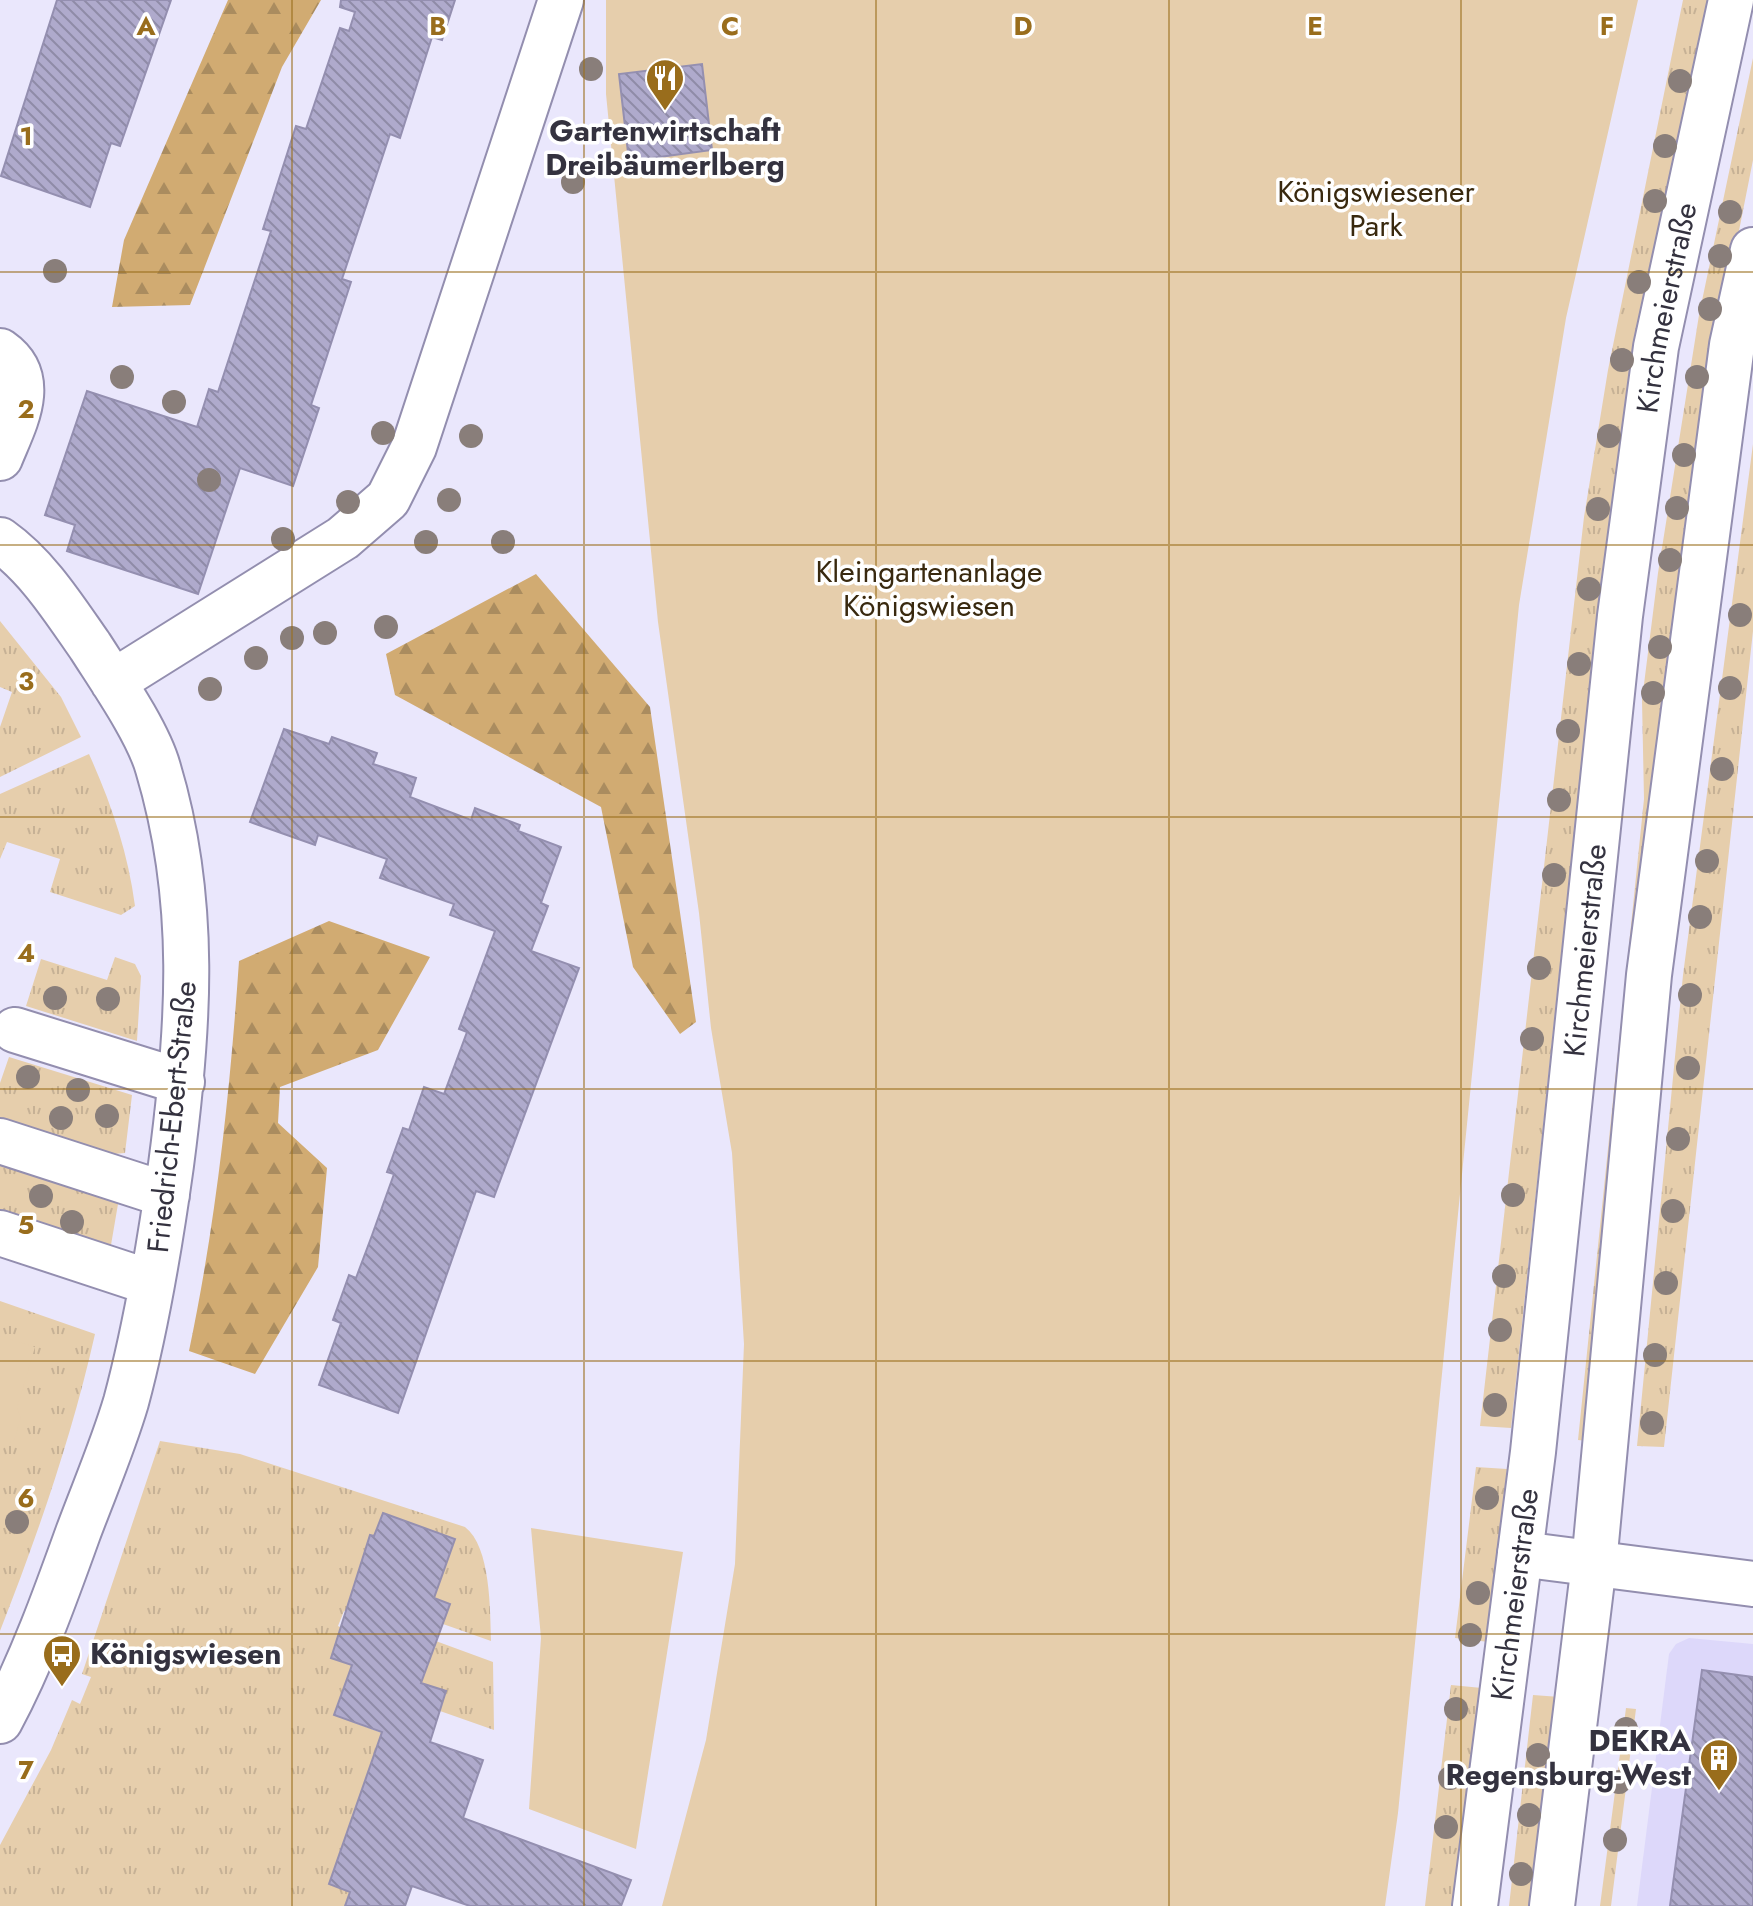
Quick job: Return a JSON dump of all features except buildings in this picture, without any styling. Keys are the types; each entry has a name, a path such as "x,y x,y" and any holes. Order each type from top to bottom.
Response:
{"main road":[{"path":"113,682 343,538 388,499 414,447 561,0"},
{"name":"Kirchmeierstraße","path":"1475,1906 1520,1554 1620,616 1654,363 1731,0"},
{"path":"1552,1906 1594,1564 1649,975 1732,345 1753,250"},
{"path":"0,351 12,362 23,390 0,458"},
{"name":"Friedrich-Ebert-Straße","path":"0,540 56,596 113,682 158,764 183,869 188,962 182,1082 167,1195 152,1283 125,1405 21,1681 0,1721"},
{"path":"15,1030 182,1082"},
{"path":"0,1141 167,1195"},
{"path":"0,1233 152,1283"},
{"path":"1520,1554 1753,1584"}],"shaded area":[{"path":"1689,1638 1753,1644 1753,1906 1637,1906 1669,1654 1676,1644"}],"green space":[{"path":"228,0 321,0 282,67 190,305 112,307 124,240"},
{"name":"Kleingartenanlage Königswiesen","path":"606,0 1638,0 1566,318 1519,605 1398,1813 1385,1906 662,1906 706,1740 735,1564 744,1344 732,1153 711,1028 699,913 658,622 606,94"},
{"path":"1683,0 1717,0 1612,551 1572,853 1511,1428 1480,1426 1584,517 1608,370"},
{"path":"1753,58 1753,160 1716,347 1587,1441 1578,1440 1644,799 1642,700 1658,573 1699,315"},
{"path":"1753,444 1753,631 1664,1447 1637,1446 1683,975"},
{"path":"536,574 650,707 696,1022 680,1034 633,967 601,807 395,695 386,654"},
{"path":"0,621 61,697 81,737 0,777 0,727 12,692 0,687"},
{"path":"89,754 118,828 132,886 135,906 121,915 50,892 60,859 7,842 0,859 0,794"},
{"path":"329,921 430,957 378,1050 280,1087 278,1123 327,1168 318,1267 255,1374 189,1351 221,1157 239,961"},
{"path":"115,957 135,964 141,976 137,1041 26,1006 41,959 107,980"},
{"path":"9,1057 132,1095 125,1153 102,1155 0,1119 0,1083"},
{"path":"0,1162 118,1204 111,1245 0,1209"},
{"path":"0,1301 95,1334 53,1484 0,1631"},
{"path":"0,1336 35,1347 17,1408 21,1418 14,1440 5,1445 0,1456"},
{"path":"160,1441 240,1454 465,1527 480,1549 487,1580 491,1641 443,1624 428,1596 445,1566 455,1539 383,1513 374,1536 370,1535 348,1612 344,1611 338,1626 342,1628 331,1658 352,1665 334,1715 382,1733 372,1762 393,1769 353,1817 329,1884 350,1892 345,1906 0,1906 0,1845 51,1750 72,1700 80,1704 91,1677 82,1674"},
{"path":"1476,1467 1507,1469 1489,1642 1455,1638"},
{"path":"531,1528 683,1552 636,1849 529,1809 541,1638"},
{"path":"414,1633 493,1662 494,1730 440,1711 446,1691 405,1677"},
{"path":"1451,1685 1482,1688 1457,1906 1425,1906"},
{"path":"1533,1695 1560,1697 1533,1906 1509,1906"},
{"path":"1626,1708 1636,1709 1611,1906 1600,1906"}],"place":[{"name":"Gartenwirtschaft Dreibäumerlberg","path":"665,112"},
{"name":"Königswiesen","path":"62,1688"},
{"name":"DEKRA Regensburg-West","path":"1719,1792"}],"park label":[{"name":"Königswiesener Park","path":"1376,209"}]}
